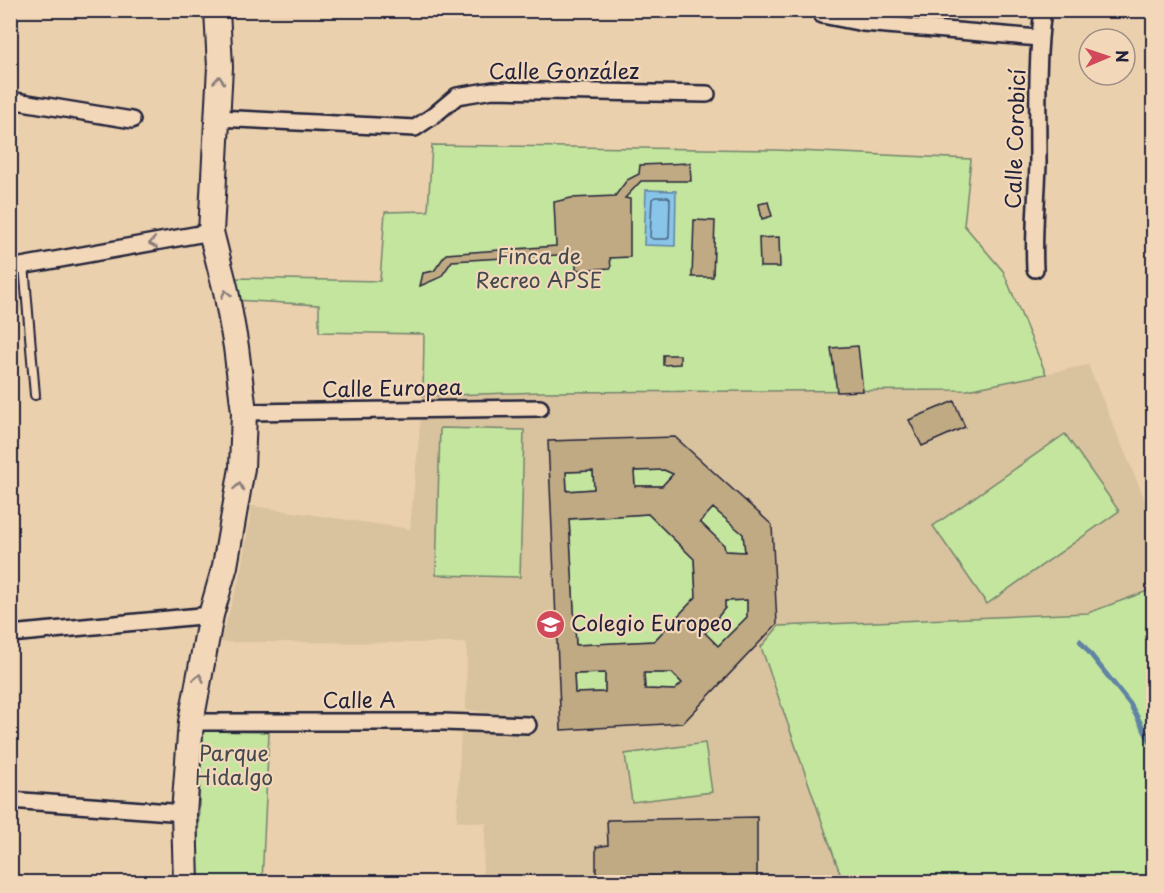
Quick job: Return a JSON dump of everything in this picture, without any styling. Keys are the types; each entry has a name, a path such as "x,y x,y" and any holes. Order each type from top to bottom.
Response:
{"main road":[{"path":"186,882 184,813 190,722 211,615 225,566 242,468 244,412 230,313 211,232 220,67 216,10"}],"street":[{"name":"Calle Corobicí","path":"1035,269 1039,38 1043,10"},
{"path":"822,15 863,23 1039,38"},
{"name":"Calle González","path":"216,118 415,128 457,96 493,90 707,93"},
{"path":"10,100 132,120"},
{"path":"17,267 211,232"},
{"name":"Calle Europea","path":"244,412 540,408"},
{"path":"10,634 211,615"},
{"name":"Calle A","path":"190,722 443,722 528,725"},
{"path":"10,800 184,813"}],"lane":[{"path":"17,267 35,395"}],"shaded area":[{"name":"Colegio Europeo","path":"1088,365 1153,519 1153,589 1088,613 761,647 843,882 482,882 486,823 457,821 461,730 500,732 501,714 466,710 467,643 220,642 240,576 252,506 410,529 423,396 542,392 967,390"}],"green space":[{"name":"Finca de Recreo APSE","path":"432,145 776,150 971,159 964,225 1003,271 1046,374 967,390 542,392 423,396 424,334 319,332 319,305 235,300 233,278 380,281 385,212 428,211"},
{"path":"440,428 524,430 520,577 436,575"},
{"path":"1065,434 1119,511 987,604 933,526"},
{"path":"664,470 673,474 662,486 635,486 634,471"},
{"path":"593,471 594,489 567,491 566,472"},
{"path":"713,508 743,534 745,552 725,551 724,545 700,522"},
{"path":"648,514 694,559 696,597 654,641 576,645 569,519"},
{"path":"1153,589 1153,882 843,882 761,647 779,626 1088,613"},
{"path":"747,600 747,617 718,646 705,633 725,608 725,601"},
{"path":"605,673 605,692 575,693 574,674"},
{"path":"644,673 672,673 682,683 675,690 645,689"},
{"name":"Parque Hidalgo","path":"201,731 269,732 262,882 197,882"},
{"path":"705,743 712,792 632,802 625,754"}],"water":[{"path":"646,190 676,191 675,246 644,245"}],"building":[{"path":"690,163 691,181 641,181 625,198 630,199 630,257 610,258 611,268 576,270 576,254 452,261 441,277 420,286 423,273 434,271 446,254 556,246 554,202 571,198 615,196 627,180 639,174 640,165"},
{"path":"768,202 772,216 762,219 759,204"},
{"path":"694,220 715,221 713,277 692,277"},
{"path":"779,237 780,267 760,267 759,238"},
{"path":"858,346 863,391 837,392 831,348"},
{"path":"663,355 680,355 680,364 663,365"},
{"path":"954,401 965,427 922,446 909,420"},
{"path":"675,437 772,525 777,624 683,723 561,730 548,441","holes":["664,470 673,474 662,486 635,486 634,471","593,471 594,489 567,491 566,472","713,508 743,534 745,552 725,551 724,545 700,522","648,514 694,559 696,597 654,641 576,645 569,519","747,600 747,617 718,646 705,633 725,608 725,601","605,673 605,692 575,693 574,674","644,673 672,673 682,683 675,690 645,689"]},
{"path":"757,817 757,882 596,882 596,847 608,845 607,820"}],"waterway":[{"path":"1080,641 1130,704 1154,748"},
{"path":"1144,882 1154,869"}],"place":[{"name":"Colegio Europeo","path":"550,624"}]}
